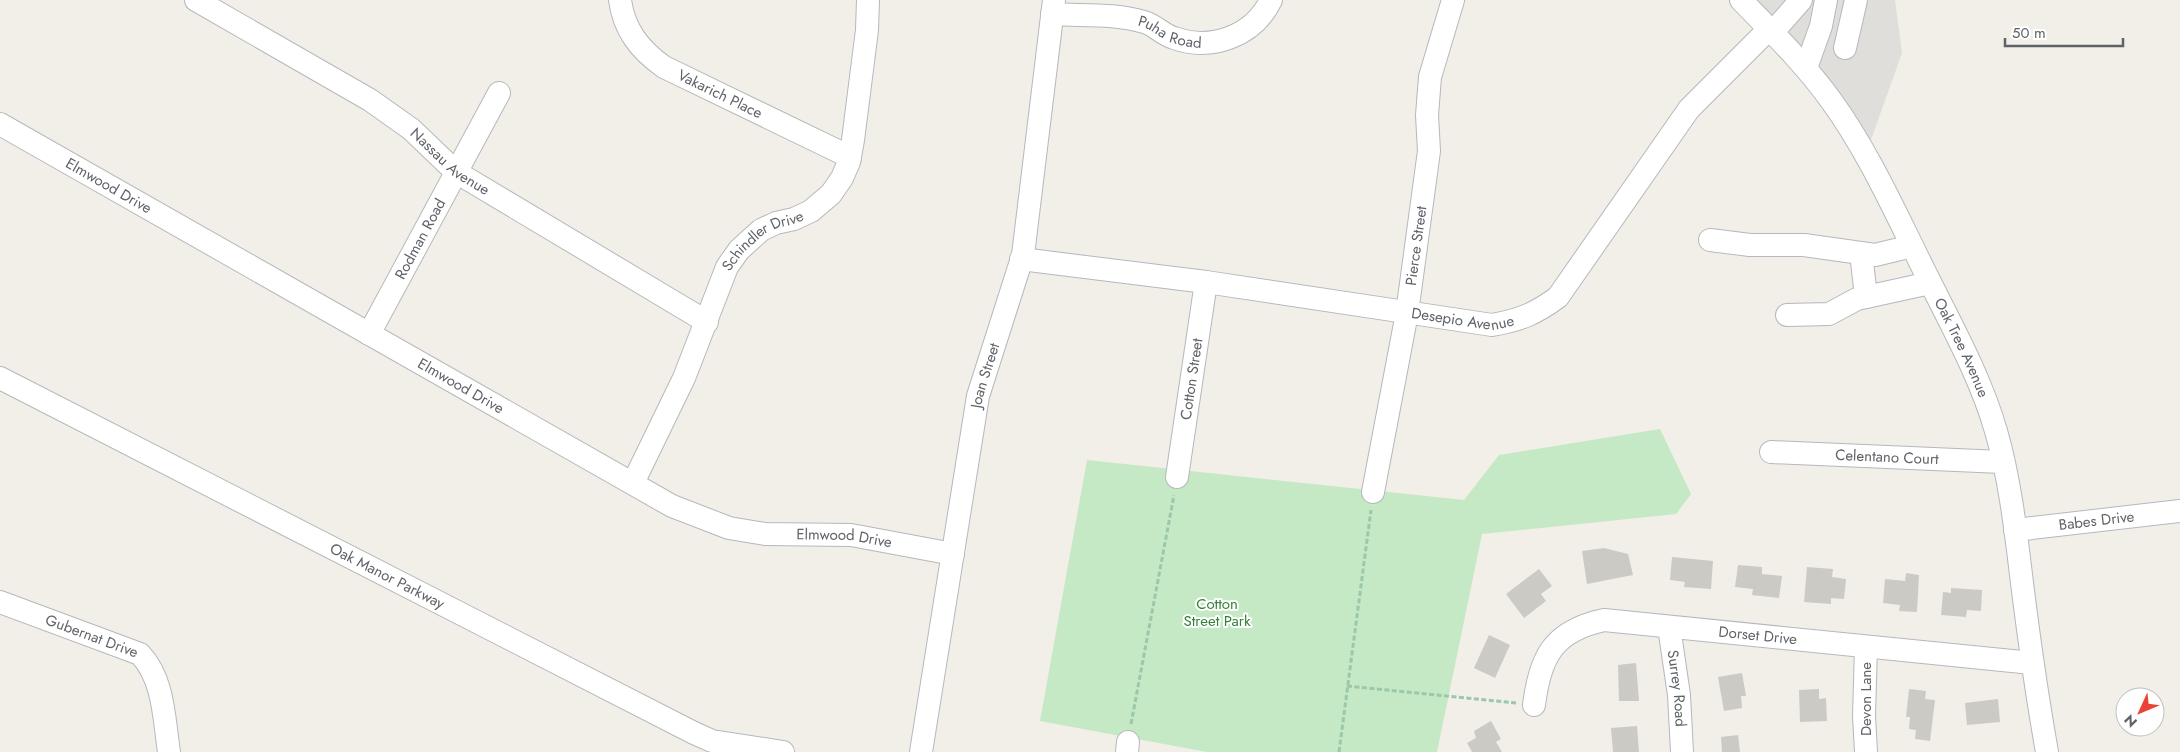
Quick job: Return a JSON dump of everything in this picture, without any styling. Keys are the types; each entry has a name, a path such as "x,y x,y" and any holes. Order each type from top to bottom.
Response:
{"street":[{"name":"Nassau Avenue","path":"196,0 370,100 411,130 456,172 707,322"},
{"name":"Vakarich Place","path":"620,0 628,29 637,44 650,57 664,66 850,157"},
{"name":"Schindler Drive","path":"633,483 684,378 725,271 739,250 761,230 776,223 794,219 810,211 825,200 842,178 850,157 867,30 868,0"},
{"name":"Puha Road","path":"1053,7 1138,20 1145,22 1172,38 1197,44 1215,44 1243,31 1261,16 1270,0"},
{"name":"Pierce Street","path":"1373,492 1407,313 1429,151 1427,115 1430,77 1454,0"},
{"name":"Oak Tree Avenue","path":"1741,0 1806,68 1852,132 1912,246 1978,381 1996,431 2015,530 2032,663 2047,752"},
{"name":"Desepio Avenue","path":"1021,258 1206,282 1492,325 1516,321 1536,313 1558,297 1689,109 1801,0"},
{"path":"1806,68 1821,26 1826,0"},
{"path":"1845,48 1856,0"},
{"name":"Joan Street","path":"921,752 978,396 1021,258 1053,7"},
{"name":"Rodman Road","path":"369,334 499,93"},
{"name":"Elmwood Drive","path":"0,124 672,506 729,528 765,534 851,535 952,554"},
{"path":"1710,240 1750,245 1804,245 1876,255 1912,246"},
{"path":"1861,253 1866,297"},
{"name":"Cotton Street","path":"1177,477 1206,282"},
{"path":"1786,315 1829,314 1857,299 1930,283"},
{"name":"Oak Manor Parkway","path":"0,378 694,733 712,740 783,752"},
{"name":"Celentano Court","path":"1771,452 2002,462"},
{"name":"Babes Drive","path":"2015,530 2180,511"},
{"name":"Gubernat Drive","path":"0,602 140,654 151,665 157,678 169,752"},
{"name":"Dorset Drive","path":"1534,705 1541,666 1558,640 1572,631 1604,620 2032,663"},
{"name":"Surrey Road","path":"1669,627 1678,695 1682,752"},
{"name":"Devon Lane","path":"1866,647 1864,716 1866,752"}],"path":[{"path":"1127,747 1177,477"},
{"path":"1339,752 1373,492"},
{"path":"1348,686 1534,705"}],"shaded area":[{"path":"1743,0 1895,0 1902,53 1868,148"}],"green space":[{"name":"Cotton Street Park","path":"1660,429 1691,494 1676,514 1482,534 1437,752 1207,752 1040,721 1087,460 1464,500 1499,455"}],"building":[{"path":"1604,548 1628,554 1633,575 1587,584 1582,551"},
{"path":"1672,557 1713,561 1711,589 1684,587 1685,582 1670,580"},
{"path":"1738,565 1762,567 1762,574 1782,576 1779,598 1752,595 1753,589 1735,587"},
{"path":"1807,567 1833,569 1832,577 1846,579 1844,599 1831,598 1831,604 1804,602"},
{"path":"1539,569 1552,586 1541,594 1546,601 1524,618 1506,594"},
{"path":"1906,573 1919,575 1917,612 1899,611 1900,605 1883,603 1885,579 1905,581"},
{"path":"1951,588 1982,590 1981,611 1967,610 1966,617 1941,615 1943,592 1951,593"},
{"path":"1489,635 1510,645 1495,678 1474,668"},
{"path":"1636,663 1639,701 1619,701 1618,665"},
{"path":"1742,673 1746,696 1741,696 1742,708 1724,711 1718,677"},
{"path":"1819,689 1819,699 1826,698 1827,721 1800,722 1799,690"},
{"path":"1909,689 1926,691 1925,699 1935,700 1930,741 1915,739 1916,730 1909,729 1910,717 1906,717"},
{"path":"1998,699 2000,722 1967,725 1965,703"},
{"path":"1491,721 1501,739 1496,742 1502,752 1472,752 1467,743 1476,738 1474,731"},
{"path":"1637,726 1639,752 1613,752 1611,728"},
{"path":"1738,735 1740,752 1722,752 1721,737"}]}
